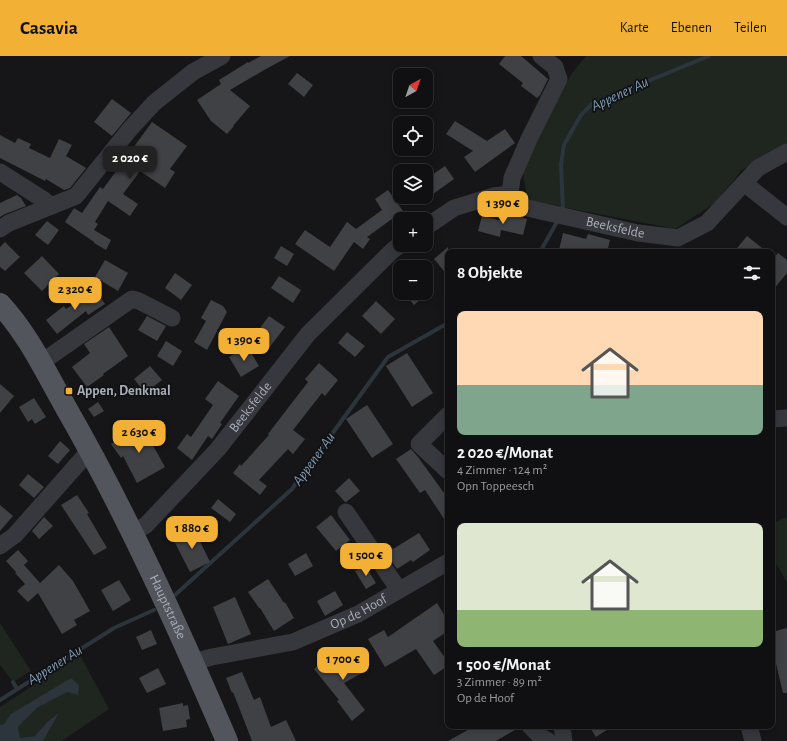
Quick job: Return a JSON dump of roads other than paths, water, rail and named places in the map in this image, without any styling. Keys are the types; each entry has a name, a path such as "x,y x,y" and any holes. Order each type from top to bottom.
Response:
{"main road":[{"name":"Hauptstraße","path":"0,304 19,327 42,362 92,453 133,533 193,662 227,741"}],"street":[{"path":"0,229 9,223 76,196 130,129 154,103 193,72 222,56"},
{"path":"433,222 454,208 493,196 510,194 512,178 559,79 555,67 541,56"},
{"name":"Beeksfelde","path":"510,194 522,207 638,233 678,238 707,223 758,168 787,152"},
{"path":"0,172 52,206"},
{"path":"744,183 787,217"},
{"name":"Beeksfelde","path":"133,533 146,525 218,449 308,334 393,250"},
{"path":"42,362 132,299 139,300 172,318"},
{"path":"445,418 420,444 445,468"},
{"path":"775,419 787,418"},
{"path":"0,546 15,535 83,458 92,453"},
{"path":"346,512 399,590"},
{"name":"Op de Hoof","path":"193,662 293,642 358,614 445,564"},
{"path":"533,729 541,737 548,741"},
{"path":"562,729 564,741"},
{"path":"750,729 753,741"}],"waterway":[{"name":"Appener Au","path":"563,210 561,164 564,145 581,115 592,104 709,56"},
{"name":"Appener Au","path":"542,249 558,220"},
{"name":"Appener Au","path":"175,595 292,489 388,357 445,325"},
{"name":"Appener Au","path":"0,700 114,628 154,610"},
{"path":"13,682 17,689"}],"place":[{"name":"Appen, Denkmal","path":"69,391"}]}
